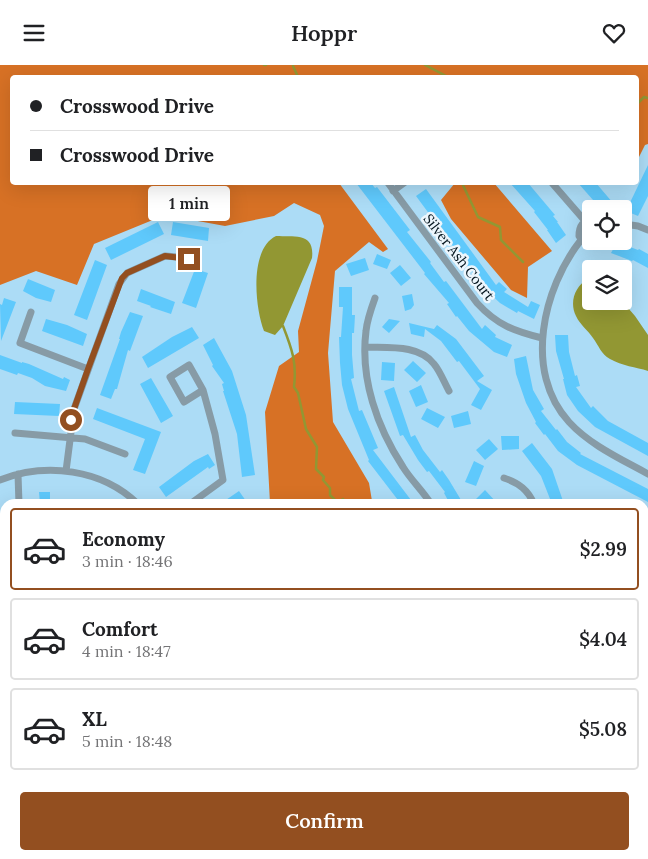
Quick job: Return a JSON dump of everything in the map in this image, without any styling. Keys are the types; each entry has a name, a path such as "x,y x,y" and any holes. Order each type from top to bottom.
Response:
{"street":[{"name":"Silver Ash Court","path":"389,185 486,313 507,327 521,333 542,338"},
{"path":"393,191 401,185"},
{"path":"554,185 582,215"},
{"path":"632,225 648,230"},
{"path":"582,227 579,230 581,240 569,255 561,270 547,311 542,338 547,385 568,422 595,443 648,474"},
{"path":"66,471 74,409 122,278 127,273 165,256 189,259"},
{"path":"375,297 368,319 365,347 366,377 370,394 384,434 404,469 427,499"},
{"path":"32,312 20,343 88,369"},
{"path":"365,347 414,350 436,365 448,391"},
{"path":"197,499 223,480 215,434 203,390 189,365 170,377 184,402 203,390"},
{"path":"15,433 84,439 125,454"},
{"path":"0,480 18,473 50,470 66,471 102,480 131,499"},
{"path":"18,473 19,499"},
{"path":"504,478 523,487 532,499"}],"shaded area":[{"path":"0,65 648,65 648,144 645,145 639,157 639,75 10,75 10,185 340,185 388,249 383,252 369,242 335,271 328,353 333,422 369,483 372,499 270,499 265,412 279,366 299,352 298,331 317,261 324,226 320,215 294,203 274,216 225,226 165,215 94,244 77,285 36,271 0,285"},
{"path":"453,185 496,185 552,251 528,267 527,298 511,290 451,219 441,200"},
{"path":"276,236 296,237 307,240 312,250 312,258 283,326 275,335 264,331 258,308 256,280 261,253 267,243"},
{"path":"582,283 582,310 630,310 635,316 648,335 648,371 619,363 602,352 574,311 574,295"}],"building":[{"path":"648,165 648,196 638,216 632,214 631,200"},
{"path":"358,185 373,185 375,188 377,187 410,230 407,232 482,329 485,325 496,335 495,337 512,345 507,357 494,352 469,331 456,317 447,304 449,303"},
{"path":"512,185 530,185 555,215 553,216 566,235 556,243 535,211"},
{"path":"580,185 598,185 610,200 593,200"},
{"path":"426,189 496,285 499,282 507,289 504,292 528,307 531,301 540,305 534,319 518,311 517,313 500,303 484,288 416,196"},
{"path":"158,222 164,234 111,260 105,248"},
{"path":"173,222 209,228 208,241 171,235"},
{"path":"632,248 639,249 648,254 648,268 633,260 611,253 613,250 632,250"},
{"path":"377,254 391,260 387,269 373,264"},
{"path":"365,258 369,270 351,276 346,264"},
{"path":"95,260 107,265 87,320 74,315"},
{"path":"400,265 411,278 401,286 390,273"},
{"path":"195,269 208,273 196,308 182,303"},
{"path":"28,279 55,290 51,302 36,298 23,291"},
{"path":"339,287 352,287 352,315 355,315 354,333 352,333 354,378 351,379 359,411 362,410 378,448 373,450 410,499 397,499 368,461 348,409 342,385 340,363 339,337 341,337 343,307 339,307"},
{"path":"141,289 175,302 171,314 137,301"},
{"path":"412,294 414,305 411,309 405,311 402,296"},
{"path":"4,298 16,302 1,341 0,304 2,305"},
{"path":"130,312 143,316 130,351 128,350 117,389 115,389 111,399 100,395 121,332"},
{"path":"46,319 67,325 87,334 83,346 42,331"},
{"path":"389,319 400,321 389,333 382,327"},
{"path":"409,323 434,329 437,325 456,339 484,376 477,381 492,390 481,410 471,405 480,389 459,361 457,362 441,341 425,329 424,337 411,334"},
{"path":"192,327 199,338 148,368 142,357 172,337"},
{"path":"555,335 568,335 569,352 575,376 577,375 580,386 576,387 591,408 593,406 608,421 648,443 648,456 595,427 578,411 567,395 556,351"},
{"path":"214,338 232,371 246,415 255,475 242,477 237,434 223,391 222,384 224,383 212,366 203,345"},
{"path":"0,355 70,380 66,391 45,386 32,378 18,373 17,375 0,369"},
{"path":"526,356 533,390 544,409 541,411 567,442 580,454 648,489 648,499 642,499 577,465 558,451 535,423 516,374 514,359"},
{"path":"413,361 426,373 417,382 404,370"},
{"path":"382,362 395,363 394,381 381,380"},
{"path":"151,378 173,416 161,423 140,384"},
{"path":"421,385 428,402 416,407 409,391"},
{"path":"394,387 411,437 415,435 423,450 440,472 442,470 460,499 447,499 445,492 418,460 403,435 400,436 384,391"},
{"path":"15,402 60,404 59,416 14,414"},
{"path":"97,408 161,432 145,474 133,470 145,439 93,419"},
{"path":"427,408 445,417 438,428 421,419"},
{"path":"468,411 471,424 454,428 451,416"},
{"path":"501,436 519,436 519,449 502,450"},
{"path":"489,439 498,449 485,460 476,450"},
{"path":"532,443 552,469 562,499 550,499 541,476 522,451"},
{"path":"208,454 215,465 209,469 208,467 166,497 159,487 194,461"},
{"path":"474,461 484,466 476,486 465,482"},
{"path":"485,490 493,499 476,499"},
{"path":"239,491 245,499 227,499"},
{"path":"39,492 50,492 50,499 40,499"}],"waterway":[{"path":"425,65 444,75"},
{"path":"293,66 297,75"},
{"path":"639,102 644,97 648,98"},
{"path":"463,185 478,217 500,227 501,240 523,262"},
{"path":"283,326 293,356 295,371 294,387 298,393 306,429 317,447 316,469 324,477 323,480 330,488 330,495 334,499"}],"route":[{"path":"71,420 122,278 127,273 165,256 189,259"}]}
